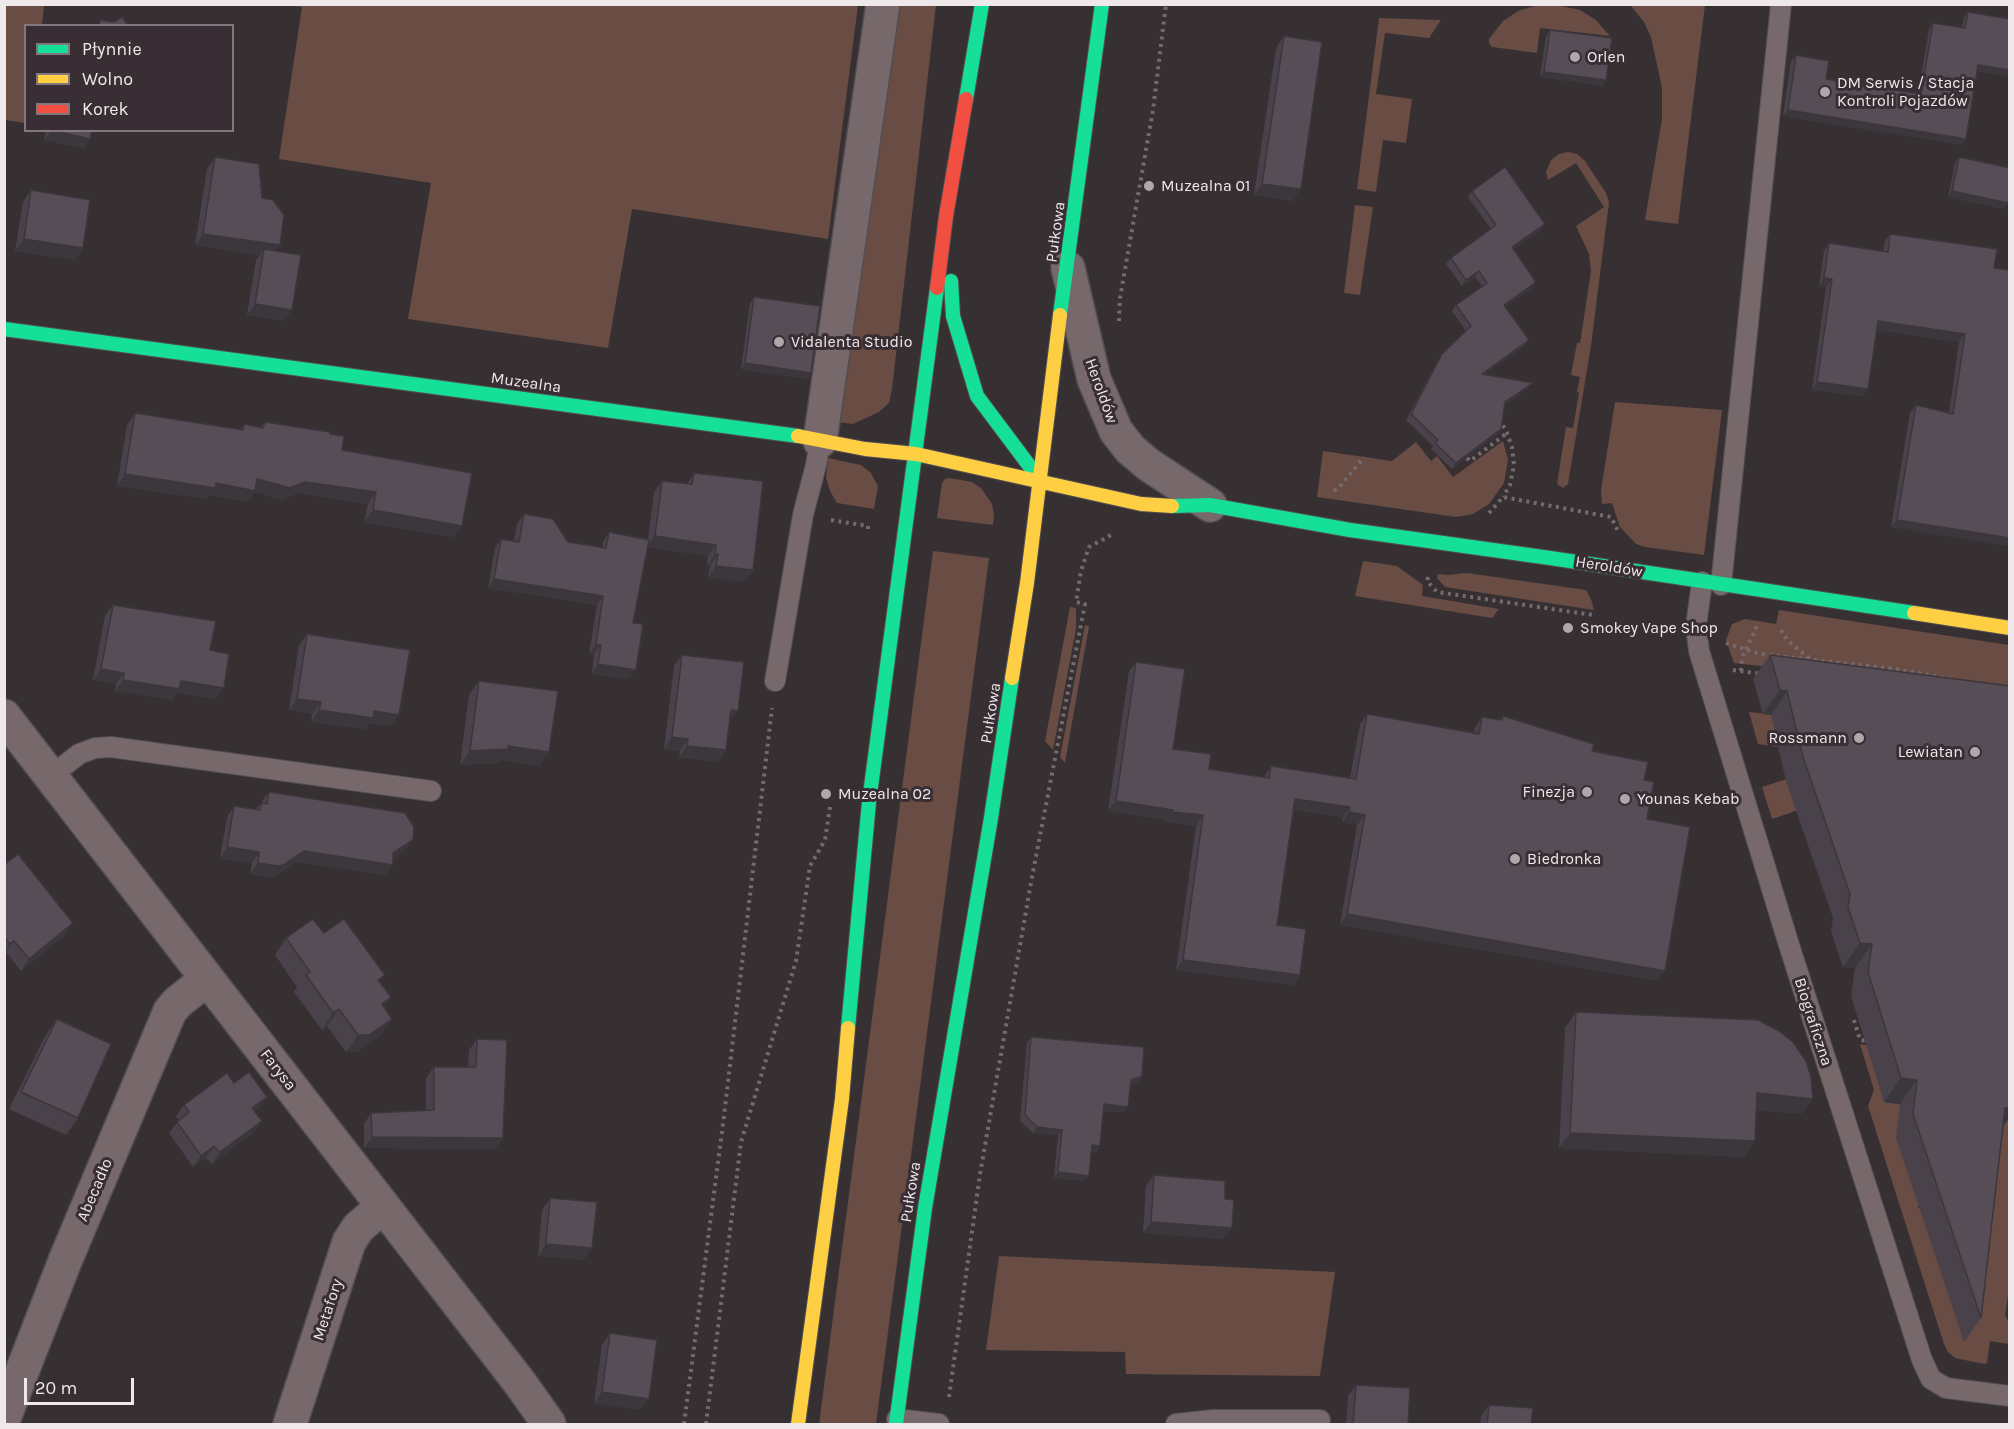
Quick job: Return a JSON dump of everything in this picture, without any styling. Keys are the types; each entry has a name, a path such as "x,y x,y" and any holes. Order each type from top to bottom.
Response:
{"main road":[{"path":"798,1425 842,1099 869,802 946,216 982,4"},
{"name":"Pułkowa","path":"897,1422 925,1208 991,818 1027,583 1102,4"},
{"path":"946,216 953,316 976,396 1040,480"},
{"name":"Muzealna","path":"4,329 791,435 865,449 916,454 1040,480"},
{"name":"Heroldów","path":"1040,480 1141,504 1210,505 1338,528 2010,628"}],"street":[{"path":"820,441 883,4"},
{"name":"Heroldów","path":"1068,268 1094,379 1116,431 1130,449 1149,465 1210,505"},
{"name":"Farysa","path":"4,716 520,1383 549,1425"},
{"name":"Abecadło","path":"4,1418 65,1260 170,1011 207,979"},
{"name":"Metafory","path":"290,1425 349,1242 357,1228 383,1206"}],"lane":[{"path":"1711,583 1781,4"},
{"path":"775,681 803,515 820,441"},
{"name":"Biograficzna","path":"1711,583 1696,626 1699,651 1789,945 1915,1342 1926,1370 1931,1379 1938,1384 1946,1388 2010,1396"},
{"path":"51,776 79,754 95,748 111,747 431,791"},
{"path":"1176,1425 1213,1420 1320,1420"},
{"path":"897,1422 939,1425"}],"path":[{"path":"1119,328 1120,298 1153,110 1166,4"},
{"path":"1496,415 1512,447 1514,469 1510,485 1503,497"},
{"path":"1467,458 1470,461 1507,433"},
{"path":"1330,494 1341,485 1364,457"},
{"path":"803,515 868,526 867,538"},
{"path":"948,1402 980,1174 1032,877 1085,604 1076,602 1089,548 1116,532"},
{"path":"1428,574 1427,581 1437,592 1593,615"},
{"path":"1741,671 1742,658 1759,621"},
{"path":"1777,624 1788,641 1811,660"},
{"path":"1726,642 1760,654 1895,669 1963,680"},
{"path":"1728,669 1762,674"},
{"path":"684,1425 724,1116 775,681"},
{"path":"706,1425 741,1142 796,961 810,866 825,840 832,796"},
{"path":"1854,1020 1860,1040 1878,1042"}],"shaded area":[{"path":"5,4 44,5 42,24 24,24 24,123 5,120"},
{"path":"1541,4 1580,10 1596,20 1610,36 1540,28 1537,53 1492,47 1489,39 1503,21 1518,11"},
{"path":"284,5 858,5 828,239 632,209 608,348 408,319 431,183 279,159 302,7"},
{"path":"891,5 936,5 892,389 889,403 879,412 853,424 836,422"},
{"path":"1630,5 1705,5 1678,224 1645,220 1662,119 1662,88 1651,37 1644,22"},
{"path":"1379,18 1441,20 1429,38 1385,33 1376,94 1412,99 1406,143 1383,140 1376,192 1357,189"},
{"path":"1568,152 1577,154 1585,161 1606,193 1609,202 1591,346 1568,484 1563,488 1557,484 1566,427 1573,428 1579,393 1577,392 1580,377 1571,375 1577,343 1580,343 1591,271 1589,254 1576,226 1604,207 1576,163 1548,180 1546,172 1551,160 1559,154"},
{"path":"1355,205 1373,207 1360,295 1344,293"},
{"path":"1615,402 1722,410 1704,555 1636,544 1620,527 1612,503 1602,504 1601,490"},
{"path":"1503,441 1508,460 1504,483 1489,504 1473,514 1456,517 1317,497 1323,451 1392,461 1416,442 1431,461 1437,456 1453,477"},
{"path":"828,458 861,465 871,473 878,486 874,509 837,503 826,478"},
{"path":"945,479 972,482 981,488 992,504 993,525 937,518 942,483"},
{"path":"933,551 989,558 876,1424 819,1424"},
{"path":"1363,561 1397,566 1423,585 1422,596 1499,609 1492,618 1355,596"},
{"path":"1467,573 1586,590 1594,610 1445,587 1437,578 1438,574"},
{"path":"1070,607 1076,608 1076,629 1053,750 1045,741"},
{"path":"1779,610 2009,645 2009,695 1734,663 1726,640 1732,624 1745,619 1776,624"},
{"path":"1085,625 1089,626 1065,763 1060,757"},
{"path":"1749,712 1782,716 1778,747 1758,744"},
{"path":"1787,779 1843,795 1772,819 1762,787"},
{"path":"2009,1032 2010,1281 2005,1316 2009,1322 2009,1344 1990,1341 1987,1363 1984,1364 1955,1358 1944,1344 1868,1106 1874,1090 1860,1044 1877,1047 1884,1102 1900,1104 1920,1187 1918,1208 1927,1209"},
{"path":"999,1256 1335,1272 1320,1376 1126,1374 1125,1352 986,1350"}],"building":[{"path":"1968,12 2010,19 2010,70 1978,65 1966,139 1788,110 1796,55 1829,61 1826,79 1921,94 1933,23 1965,28"},
{"path":"122,17 127,24 99,24 100,20 114,22"},
{"name":"Orlen","path":"1550,30 1612,38 1606,80 1544,72"},
{"path":"1284,36 1322,42 1301,189 1262,184"},
{"path":"60,132 92,132 90,139"},
{"path":"215,157 259,164 262,198 273,200 284,215 280,245 203,234"},
{"path":"1959,157 2010,168 2008,203 1952,191"},
{"path":"1505,167 1545,224 1512,247 1536,282 1504,305 1529,340 1482,374 1533,383 1505,402 1501,429 1456,463 1435,443 1438,440 1411,414 1442,354 1471,326 1456,305 1487,283 1479,271 1466,280 1451,258 1496,225 1472,191"},
{"path":"31,190 90,200 83,248 24,239"},
{"path":"1890,234 1997,249 1994,268 2010,270 2010,538 1897,520 1916,405 1953,414 1965,334 1878,321 1868,389 1817,382 1832,279 1824,278 1829,243 1888,252"},
{"path":"264,249 301,255 292,310 255,304"},
{"path":"754,297 820,306 811,373 745,363"},
{"path":"135,413 243,430 244,424 263,428 265,422 330,432 330,434 344,436 342,450 472,473 462,526 373,510 376,492 305,482 290,488 257,479 255,491 216,483 215,488 125,474"},
{"path":"694,473 763,481 753,570 716,566 718,554 715,554 716,545 655,536 662,481 692,484"},
{"path":"524,514 553,519 568,542 606,548 609,532 649,540 633,623 643,624 636,670 598,664 601,645 596,645 603,596 494,579 501,539 519,542"},
{"path":"113,605 216,621 210,650 229,654 224,688 181,681 179,689 123,680 124,673 101,669"},
{"path":"307,634 410,650 399,715 374,711 373,718 319,710 321,702 297,699"},
{"path":"682,655 744,662 738,711 731,710 726,750 687,746 688,739 672,737"},
{"path":"1770,655 2010,686 2010,1108 2005,1108 1981,1318 1913,1114 1917,1080 1901,1078 1868,972 1872,944 1860,943 1848,907 1850,894 1803,757 1787,691 1780,690"},
{"name":"Biedronka","path":"1136,662 1185,669 1173,749 1211,754 1209,769 1269,778 1271,766 1356,779 1367,714 1479,734 1482,717 1502,720 1503,716 1594,744 1592,751 1648,762 1644,780 1654,782 1647,819 1690,827 1665,971 1347,914 1365,815 1349,812 1350,807 1295,799 1277,925 1306,929 1300,975 1183,960 1203,815 1172,812 1173,810 1116,801"},
{"path":"479,681 558,691 549,752 508,746 508,749 470,751"},
{"path":"269,792 405,813 414,827 413,840 393,853 393,865 304,851 283,865 258,863 259,852 227,847 234,806 260,810 261,803 267,804"},
{"path":"18,854 73,923 29,959 14,941 10,944 4,937 4,865"},
{"path":"313,919 324,933 344,919 385,975 378,980 391,997 382,1004 392,1019 369,1035 358,1035 339,1009 333,1013 306,975 310,972 286,938"},
{"path":"1576,1012 1758,1020 1779,1031 1793,1042 1806,1061 1811,1077 1813,1099 1757,1093 1755,1141 1570,1133"},
{"path":"57,1019 111,1044 78,1118 21,1092"},
{"path":"1031,1037 1144,1047 1142,1076 1131,1080 1128,1107 1104,1104 1100,1146 1092,1145 1089,1176 1058,1172 1062,1130 1037,1127 1025,1115"},
{"path":"477,1039 507,1040 503,1138 372,1137 371,1113 434,1110 434,1067 476,1067"},
{"path":"249,1072 267,1097 252,1108 262,1121 220,1152 214,1146 201,1156 177,1122 189,1112 184,1105 227,1073 234,1083"},
{"path":"1154,1175 1225,1181 1225,1199 1234,1200 1232,1228 1151,1222"},
{"path":"550,1198 597,1202 592,1248 546,1244"},
{"path":"610,1333 657,1340 649,1399 602,1392"},
{"path":"1356,1385 1410,1388 1408,1424 1420,1425 1353,1425"},
{"path":"1489,1405 1533,1408 1531,1425 1487,1425"}],"traffic: fast":[{"path":"966,99 982,4"},
{"path":"1060,315 1102,4"},
{"path":"951,281 953,316 977,396 1040,480"},
{"path":"848,1028 869,802 937,288"},
{"path":"4,329 798,436"},
{"path":"1172,506 1210,505 1350,530 1914,613"},
{"path":"896,1424 925,1208 991,818 1012,678"}],"traffic: slow":[{"path":"1012,678 1027,583 1060,315"},
{"path":"798,436 865,449 916,454 1141,504 1172,506"},
{"path":"1914,613 2010,628"},
{"path":"798,1424 842,1099 848,1028"}],"traffic: jam":[{"path":"937,288 946,216 966,99"}],"place":[{"name":"Orlen","path":"1575,57"},
{"name":"DM Serwis / Stacja Kontroli Pojazdów","path":"1825,92"},
{"name":"Muzealna 01","path":"1149,186"},
{"name":"Vidalenta Studio","path":"779,342"},
{"name":"Smokey Vape Shop","path":"1568,628"},
{"name":"Rossmann","path":"1859,738"},
{"name":"Lewiatan","path":"1975,752"},
{"name":"Finezja","path":"1587,792"},
{"name":"Muzealna 02","path":"826,794"},
{"name":"Younas Kebab","path":"1625,799"},
{"name":"Biedronka","path":"1515,859"}]}
